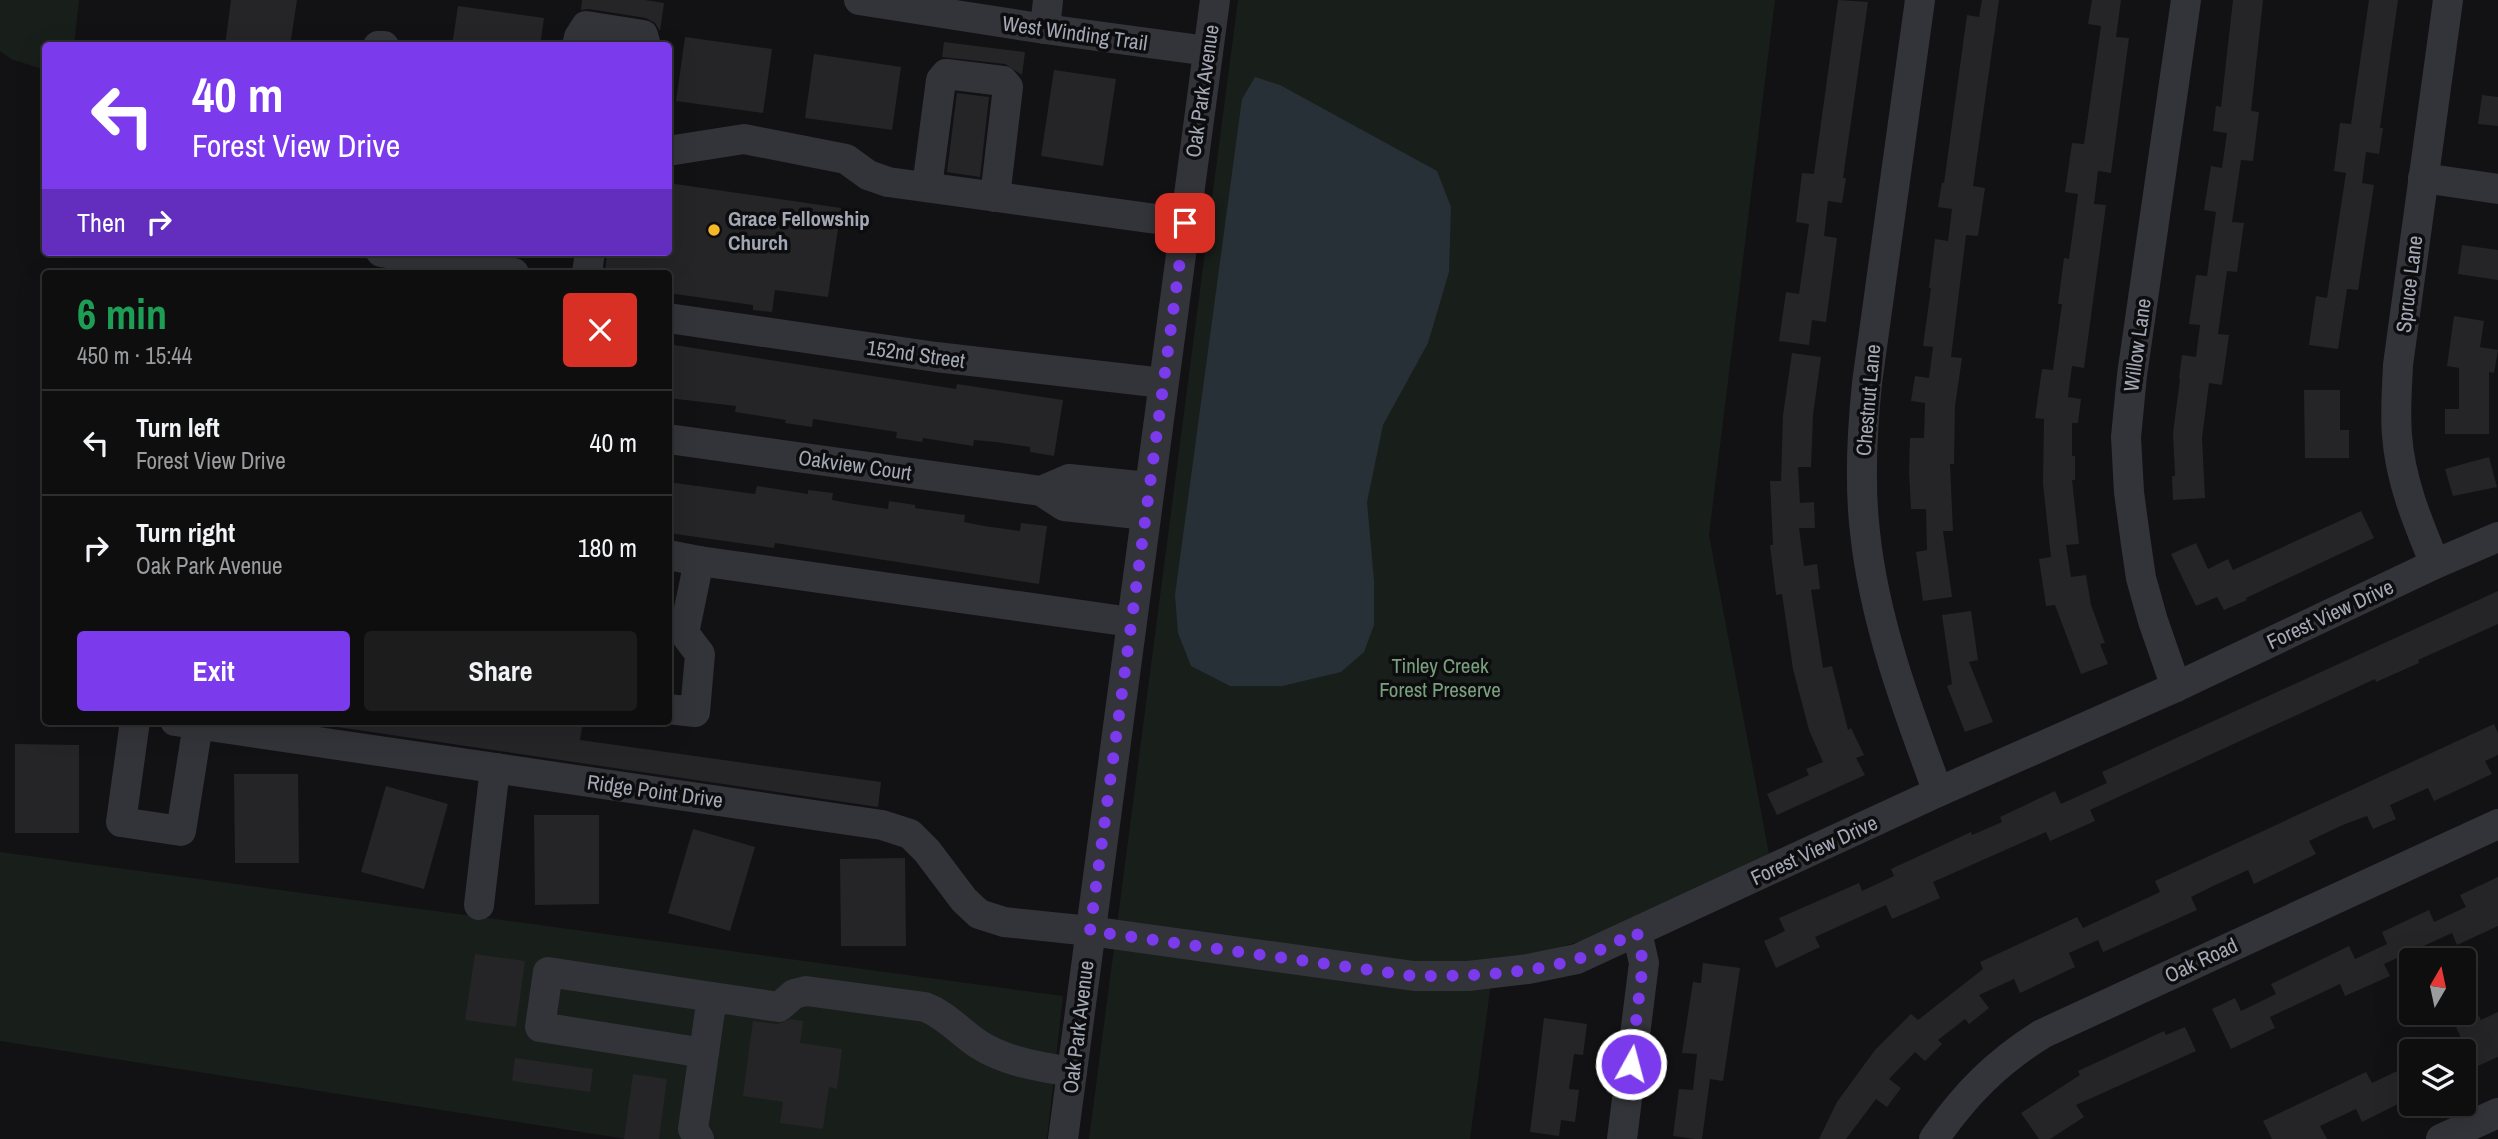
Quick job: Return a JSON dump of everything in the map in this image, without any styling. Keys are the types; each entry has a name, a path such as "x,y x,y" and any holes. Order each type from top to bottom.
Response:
{"street":[{"name":"West Winding Trail","path":"859,0 1046,15 1208,51"},
{"name":"Oak Park Avenue","path":"1063,1139 1215,0"},
{"name":"Chestnut Lane","path":"1920,0 1867,383 1861,474 1865,533 1895,675 1938,792"},
{"name":"Willow Lane","path":"2176,687 2141,578 2129,492 2126,437 2132,375 2186,0"},
{"name":"Spruce Lane","path":"2435,564 2410,497 2401,458 2396,415 2398,365 2448,0"},
{"path":"578,42 586,26 642,34 645,42"},
{"path":"927,187 941,80 946,74 1003,81 1008,87 995,197"},
{"path":"672,150 744,139 846,159 868,175 888,182 1185,223"},
{"path":"2423,178 2498,188"},
{"path":"406,256 495,270"},
{"name":"152nd Street","path":"672,319 936,357 1163,383"},
{"name":"Oakview Court","path":"672,440 1041,491 1069,479 1148,501"},
{"name":"Forest View Drive","path":"1090,931 1413,976 1468,976 1528,969 1577,959 1938,792 2176,687 2435,564 2498,537"},
{"path":"672,556 1131,622"},
{"path":"672,709 695,712 700,654 676,636 699,561"},
{"path":"134,725 121,822 181,831 185,725"},
{"name":"Ridge Point Drive","path":"205,725 882,825 909,834 927,851 964,900 979,914 1004,922 1090,931"},
{"path":"479,905 495,768"},
{"name":"Oak Road","path":"1934,1139 1976,1086 2010,1055 2042,1034 2498,824"},
{"path":"1622,1139 1643,963 1637,932"},
{"path":"704,1053 540,1027 548,972 779,1007 794,994 806,991 925,1007 936,1011 977,1043 996,1053 1032,1066 1072,1072"},
{"path":"699,1139 693,1129 712,997"},
{"path":"2441,1139 2498,1113"}],"green space":[{"path":"0,0 79,0 74,42 42,42 42,69 11,59 0,51"},
{"name":"Tinley Creek Forest Preserve","path":"1238,0 1775,0 1709,535 1770,859 1587,939 1541,953 1494,961 1470,1139 1089,1139"},
{"path":"0,852 1063,996 1047,1139 626,1139 0,1041"}],"shaded area":[{"path":"1255,77 1280,85 1437,171 1451,207 1449,272 1428,343 1383,425 1367,502 1374,581 1374,625 1364,652 1341,672 1282,686 1230,686 1191,666 1178,633 1175,595 1242,99"}],"building":[{"path":"231,0 297,0 291,42 226,42"},
{"path":"582,0 645,0 664,3 660,31 655,23 646,18 581,10"},
{"path":"1838,0 1868,2 1843,178 1846,178 1842,203 1828,201 1824,236 1837,238 1826,322 1812,320 1809,345 1779,341 1786,292 1799,294 1809,224 1796,222 1802,173 1814,174"},
{"path":"1982,0 1999,0 1973,186 1985,188 1978,236 1966,235 1951,357 1962,358 1955,406 1954,464 1950,464 1953,531 1943,531 1952,597 1923,601 1916,552 1927,550 1926,509 1911,509 1909,471 1910,438 1924,438 1925,403 1911,401 1915,376 1929,378 1933,347 1923,346 1935,239 1948,241 1952,209 1938,207 1942,182 1944,183 1967,15 1979,17"},
{"path":"2092,0 2121,0 2116,37 2129,38 2111,173 2098,171 2094,204 2106,205 2084,368 2072,366 2068,397 2081,399 2078,423 2072,423 2075,480 2072,480 2079,544 2066,545 2071,577 2086,575 2091,605 2105,643 2100,644 2108,664 2081,674 2055,605 2046,606 2039,559 2051,557 2043,484 2044,419 2035,418 2042,369 2053,370 2062,304 2058,304 2064,258 2069,259 2078,194 2065,192 2072,143 2084,144 2101,26 2088,24"},
{"path":"2233,0 2263,0 2251,111 2259,112 2253,161 2241,160 2232,222 2244,223 2237,272 2227,271 2218,334 2229,335 2222,385 2209,383 2202,438 2205,498 2173,500 2173,433 2182,355 2196,357 2200,325 2189,324 2196,275 2207,276 2216,212 2204,210 2211,166 2222,168 2227,133 2213,131 2216,106 2221,107"},
{"path":"2369,0 2398,0 2380,128 2383,128 2379,154 2366,152 2362,183 2374,185 2358,290 2347,289 2338,349 2309,345 2316,296 2327,298 2346,173 2334,171 2340,123 2351,124"},
{"path":"458,6 544,18 541,42 453,42"},
{"path":"685,37 772,49 763,113 676,101"},
{"path":"944,42 1025,52 1022,75 1005,64 942,57"},
{"path":"814,54 901,67 892,130 805,118"},
{"path":"1054,70 1116,79 1103,166 1041,156"},
{"path":"957,93 989,97 980,177 947,172"},
{"path":"2482,95 2498,97 2498,126 2478,124"},
{"name":"Grace Fellowship Church","path":"672,184 841,208 828,297 775,290 772,312 753,310 753,305 672,294 672,270 605,270 607,256 672,256"},
{"path":"2462,245 2498,250 2498,280 2458,274"},
{"path":"2454,316 2484,321 2480,347 2498,350 2494,373 2489,372 2489,434 2445,434 2445,409 2459,409 2459,368 2447,366"},
{"path":"672,345 956,389 957,384 1063,400 1054,456 1030,452 1030,447 996,442 974,440 973,446 923,438 922,442 896,438 897,432 813,419 812,427 785,423 786,420 735,412 736,406 672,398"},
{"path":"1792,353 1821,357 1813,415 1811,467 1798,467 1800,503 1814,502 1815,528 1799,528 1804,566 1817,564 1820,589 1811,590 1823,668 1832,666 1848,730 1851,728 1864,755 1856,758 1865,775 1777,815 1767,794 1809,775 1806,769 1823,762 1809,730 1793,669 1782,594 1776,595 1770,545 1773,545 1770,481 1781,481 1783,415"},
{"path":"2304,390 2340,390 2340,430 2349,430 2349,458 2305,458"},
{"path":"2489,457 2497,487 2453,496 2445,469"},
{"path":"672,483 755,494 757,486 808,494 808,490 833,493 832,500 854,504 888,509 889,501 915,505 915,508 965,515 964,522 984,526 1020,531 1021,523 1047,526 1039,584 775,543 774,548 672,534"},
{"path":"2361,511 2374,538 2224,610 2217,597 2196,606 2171,554 2196,543 2208,569 2228,559 2233,570"},
{"path":"2498,591 2498,624 2418,660 2419,663 2376,682 2375,679 2090,810 2095,821 2050,841 2046,832 1933,882 1940,898 1892,919 1886,905 1815,937 1820,947 1776,968 1764,941 1785,931 1779,918 1859,883 1862,891 1894,876 1891,869 1971,832 1972,835 2002,822 2000,817 2055,791 2061,804 2107,783 2102,772"},
{"path":"1971,611 1978,660 1969,662 1993,722 1965,732 1947,686 1952,684 1942,615"},
{"path":"2494,724 2498,733 2498,755 2485,761 2492,774 2434,801 2428,788 2390,805 2396,819 2373,829 2367,816 2345,824 2309,841 2316,854 2254,884 2248,870 2211,887 2191,897 2197,910 2103,952 2098,940 2069,953 2075,967 2020,993 2014,979 1979,995 1989,1008 1969,1024 1965,1019 1938,1040 1942,1044 1925,1061 1915,1052 1889,1079 1901,1088 1887,1107 1876,1099 1846,1139 1819,1139 1837,1102 1875,1050 1911,1014 1918,1020 1983,969 1980,962 2077,917 2083,928 2160,892 2155,881"},
{"path":"582,725 580,740 881,782 878,807 331,726"},
{"path":"15,744 79,745 79,833 15,833"},
{"path":"234,774 298,774 299,863 235,863"},
{"path":"386,786 448,804 424,889 361,872"},
{"path":"534,815 599,815 599,904 535,905"},
{"path":"693,829 755,847 730,931 668,913"},
{"path":"905,858 906,946 841,946 840,859"},
{"path":"2498,877 2498,926 2457,945 2452,933 2419,948 2399,948 2399,957 2384,964 2390,976 2345,996 2340,984 2270,1017 2275,1028 2231,1049 2212,1009 2235,998 2241,1011 2276,994 2271,984 2349,946 2355,959 2387,944 2382,932 2429,910 2434,922 2466,907 2460,895"},
{"path":"475,954 525,961 516,1027 465,1020"},
{"path":"1703,963 1740,968 1723,1081 1710,1079 1702,1139 1695,1139 1673,1136 1679,1089 1693,1090 1697,1054 1682,1053 1693,982 1701,983"},
{"path":"2498,1012 2498,1057 2476,1067 2476,1039 2462,1039 2456,1027 2476,1026 2476,1017 2479,1016 2481,1020"},
{"path":"1544,1018 1587,1024 1583,1055 1574,1054 1569,1089 1579,1090 1575,1122 1561,1120 1559,1136 1530,1132"},
{"path":"791,1019 803,1021 800,1043 842,1049 837,1089 829,1087 823,1129 780,1123 783,1102 743,1096 753,1021 777,1024"},
{"path":"2185,1027 2196,1051 2076,1105 2084,1117 2050,1139 2039,1139 2021,1113 2080,1075 2078,1071 2164,1031 2166,1035"},
{"path":"515,1058 593,1069 590,1092 512,1081"},
{"path":"2399,1070 2399,1104 2362,1122 2356,1109 2320,1126 2327,1139 2272,1139 2263,1121 2366,1072 2372,1083"},
{"path":"633,1074 667,1079 659,1139 624,1139"}],"place":[{"name":"Grace Fellowship Church","path":"714,230"}],"route":[{"path":"1185,223 1090,931 1413,976 1468,976 1528,969 1577,959 1637,932 1643,963 1631,1064"}]}
